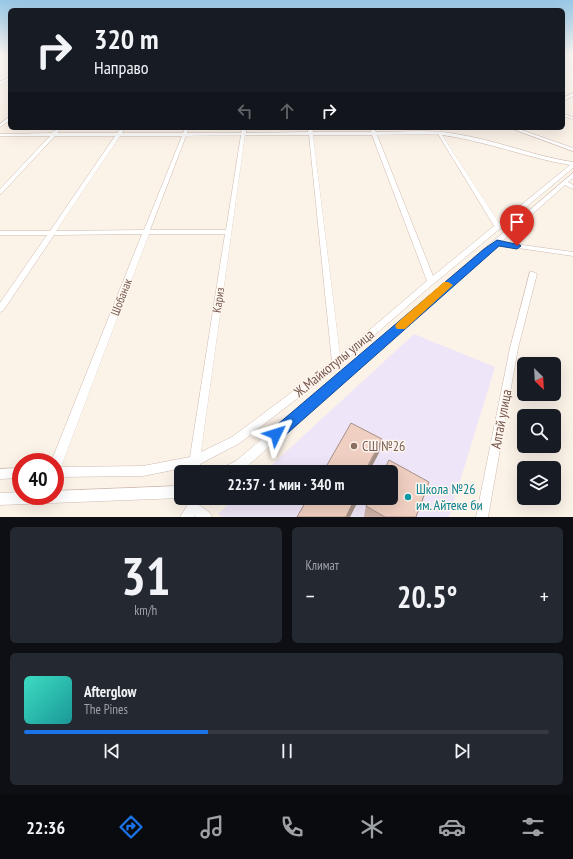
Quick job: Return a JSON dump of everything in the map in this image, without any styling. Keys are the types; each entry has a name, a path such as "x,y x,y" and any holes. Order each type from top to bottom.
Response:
{"street":[{"path":"0,126 8,120"},
{"path":"0,192 58,130"},
{"path":"0,309 50,233 121,130"},
{"path":"518,130 573,150"},
{"path":"0,135 118,134 186,131 440,131 466,136 557,162 573,165"},
{"name":"Шобанак","path":"60,453 186,131"},
{"name":"Кариз","path":"194,465 244,131"},
{"path":"310,131 337,363"},
{"path":"374,131 431,281"},
{"path":"440,131 498,227"},
{"name":"Ж.Майкотулы улица","path":"64,472 143,471 194,461 236,440 337,363 431,281 573,165"},
{"name":"Ж.Майкотулы улица","path":"240,465 573,176"},
{"path":"565,182 573,187"},
{"path":"521,207 532,211"},
{"path":"0,233 229,232"},
{"path":"497,243 573,254"},
{"name":"Алтай улица","path":"482,517 514,348 533,274"},
{"path":"0,474 12,473"},
{"path":"0,499 174,492"},
{"path":"190,508 206,517"}],"shaded area":[{"path":"414,334 495,367 449,517 222,517 218,514 228,505 398,505 398,465 272,465"}],"building":[{"path":"351,423 382,439 368,465 327,465"},
{"path":"389,460 429,482 416,517 385,517 366,506 398,505 398,465 386,465"},
{"path":"304,505 352,505 346,517 297,517"}],"slow traffic":[{"path":"401,326 448,285"}],"place":[{"name":"СШ №26","path":"354,446"},
{"name":"Школа №26 им. Айтеке би","path":"408,497"}],"route":[{"path":"276,434 497,243 517,246"}]}
